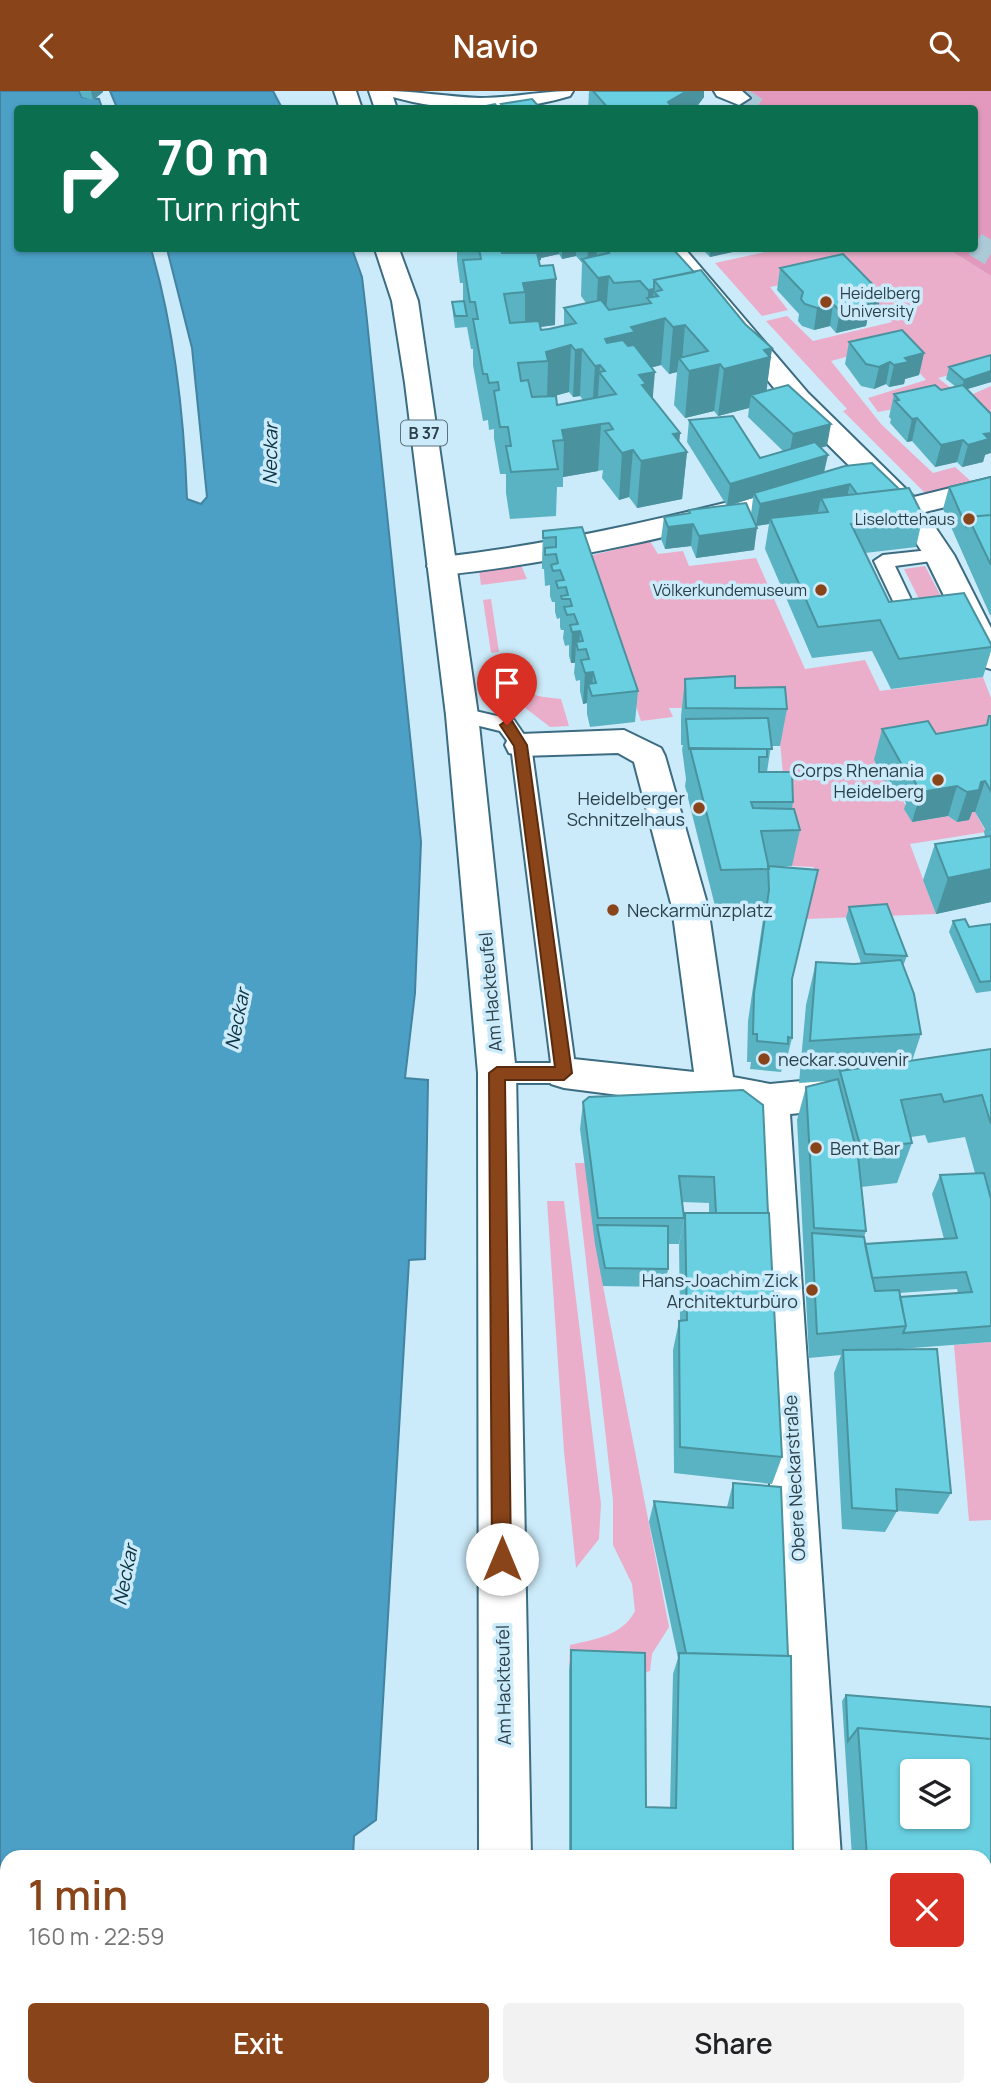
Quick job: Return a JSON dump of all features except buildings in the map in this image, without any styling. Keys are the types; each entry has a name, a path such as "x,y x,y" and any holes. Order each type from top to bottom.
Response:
{"street":[{"path":"397,91 468,105"},
{"path":"438,91 478,105"},
{"path":"502,105 562,91"},
{"name":"Am Hackteufel","path":"388,252 405,301 462,715 481,885 497,1073 505,1850"},
{"name":"Am Hackteufel","path":"405,301 411,252"},
{"path":"675,252 798,399 848,479 908,507 939,555 991,659"},
{"path":"442,566 545,555 725,514 848,479"},
{"path":"908,507 991,487"},
{"path":"521,745 624,741 649,756 690,907 716,1090"},
{"path":"564,1073 716,1090 770,1100 884,1088"},
{"name":"Obere Neckarstraße","path":"770,1100 815,1850"}],"lane":[{"path":"939,555 883,561 911,619 967,613"},
{"path":"462,715 507,725 521,745 564,1073 497,1073"}],"shaded area":[{"path":"741,91 991,91 991,276 953,252 978,252 978,105 738,105 732,101 747,94"},
{"path":"765,252 953,252 991,276 991,364 938,378 964,398 991,386 991,439 931,402 878,412 868,398 926,380 894,344 831,361 881,424 933,473 955,467 974,484 926,494 843,411 847,409 766,321 787,316 813,341 892,322 845,273 770,287 788,310 762,316 715,263"},
{"path":"650,541 658,554 683,551 689,566 756,558 805,669 865,660 880,691 983,677 991,698 991,745 874,760 893,795 901,795 912,822 948,816 957,822 969,820 971,812 975,812 986,832 910,844 936,914 806,919 814,867 792,866 777,712 733,708 669,708 673,717 641,721 585,557"},
{"path":"520,563 527,579 481,585 479,570"},
{"path":"925,566 945,604 923,607 904,569"},
{"path":"491,599 499,652 491,653 483,600"},
{"path":"501,668 518,688 534,695 561,699 569,726 550,727 517,701 497,678 493,669"},
{"path":"575,1163 585,1163 603,1286 669,1627 652,1654 650,1671 639,1674 569,1671 570,1645 615,1631 623,1626 635,1611 632,1584 613,1545 613,1501"},
{"path":"547,1201 564,1201 601,1504 599,1539 576,1568 564,1451"},
{"path":"991,1342 991,1520 969,1521 954,1345"}],"water":[{"name":"Neckar","path":"0,91 79,91 82,97 99,99 101,105 14,105 14,252 152,252 177,373 187,499 201,504 207,497 192,348 168,252 353,252 362,277 421,842 415,993 405,1078 428,1080 425,1259 409,1260 376,1820 354,1836 353,1850 0,1850"},
{"path":"110,91 273,91 280,105 116,105"}],"tunnel":[{"path":"739,98 750,105"},
{"path":"978,246 991,254"}],"place":[{"name":"Heidelberg University","path":"826,302"},
{"name":"Liselottehaus","path":"969,519"},
{"name":"Völkerkundemuseum","path":"821,590"},
{"name":"Corps Rhenania Heidelberg","path":"938,780"},
{"name":"Heidelberger Schnitzelhaus","path":"699,808"},
{"name":"Neckarmünzplatz","path":"613,910"},
{"name":"neckar.souvenir","path":"764,1059"},
{"name":"Bent Bar","path":"816,1148"},
{"name":"Hans-Joachim Zick Architekturbüro","path":"812,1290"}],"route":[{"path":"502,1559 497,1073 564,1073 521,745 507,725"}]}
